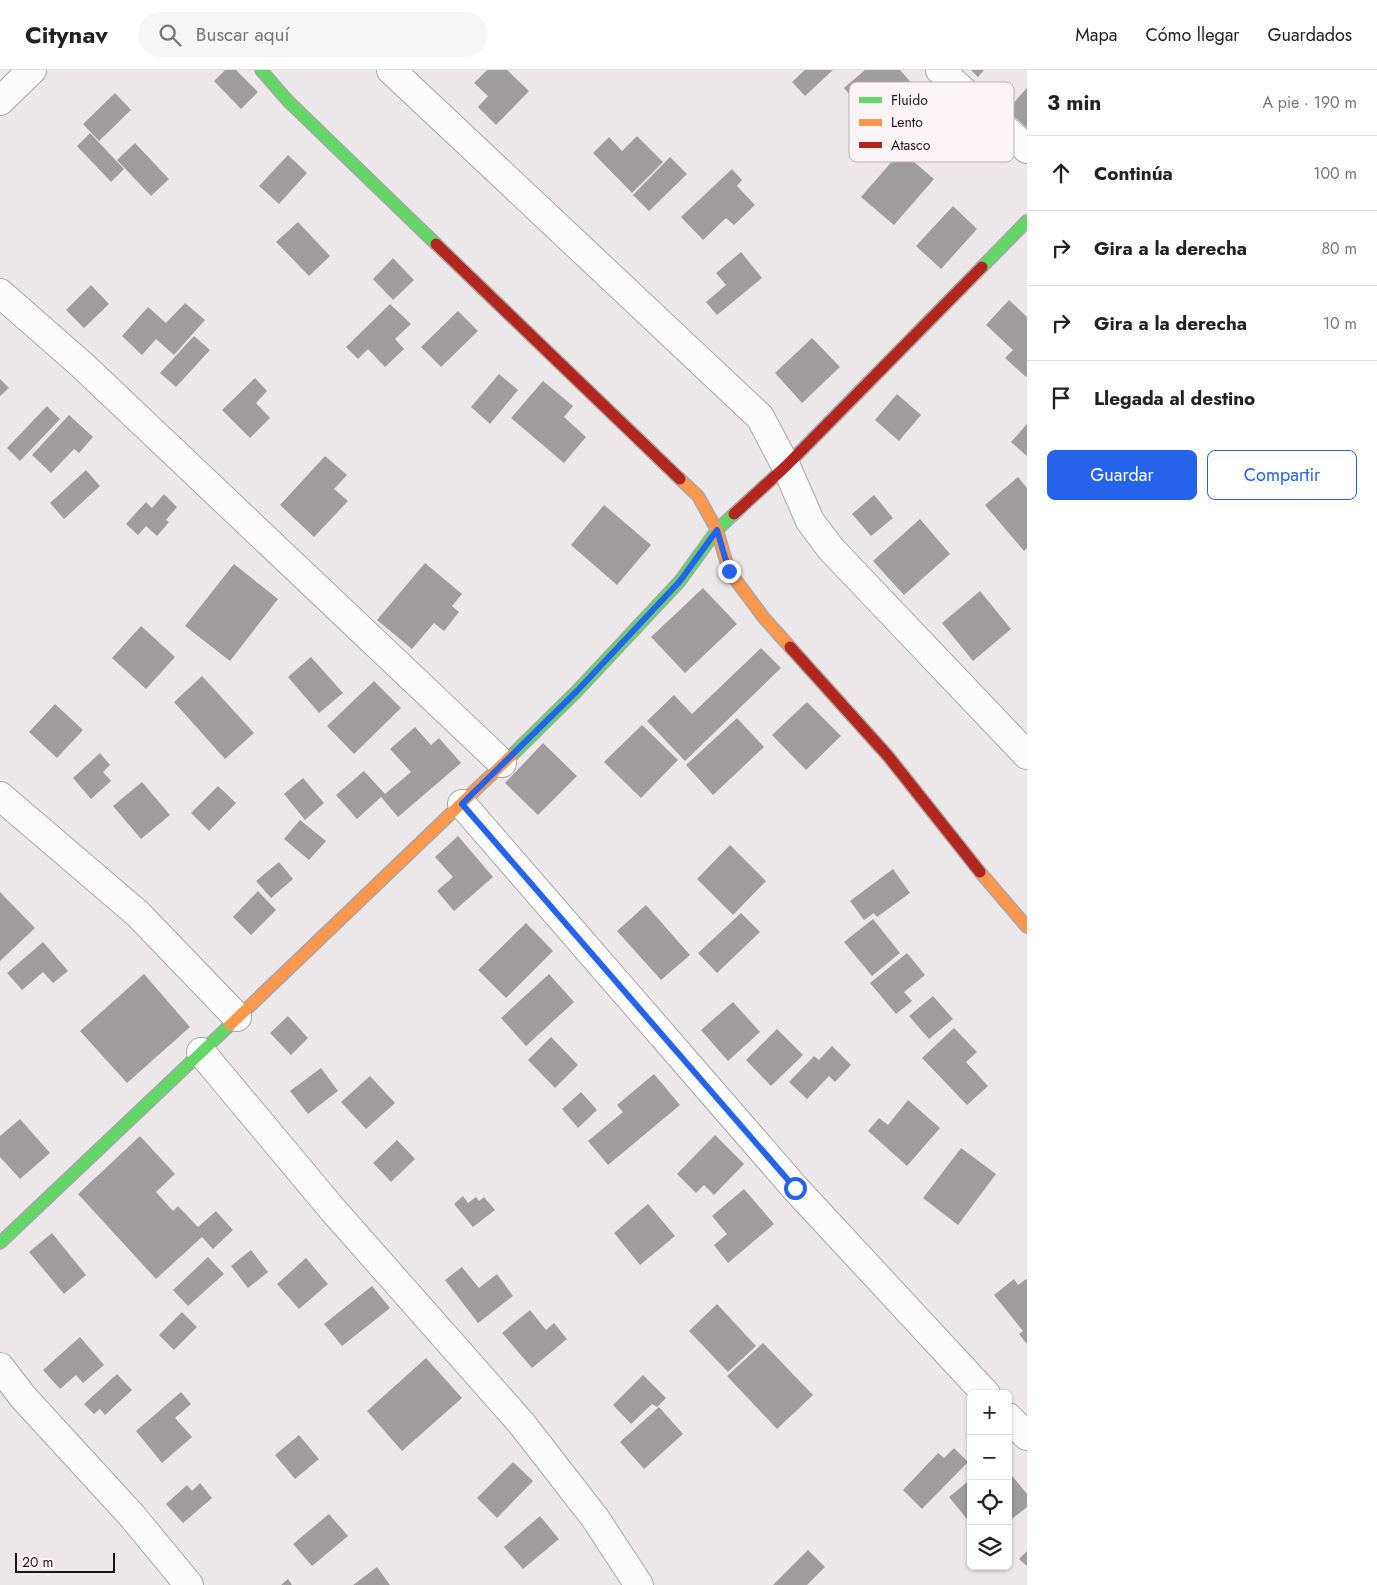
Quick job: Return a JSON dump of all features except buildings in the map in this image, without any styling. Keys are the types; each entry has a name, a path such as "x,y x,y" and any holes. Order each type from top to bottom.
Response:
{"street":[{"path":"0,101 32,70"},
{"path":"262,70 296,108 698,496 717,530 729,571 764,618 888,756 988,883 1027,927"},
{"path":"391,70 760,417 786,466 810,521 831,549 1027,755"},
{"path":"940,70 953,82"},
{"path":"1014,137 1027,149"},
{"path":"0,1243 462,804 577,691 680,581 717,530 786,466 1023,233"},
{"path":"0,293 89,372 502,763"},
{"path":"0,796 138,914 237,1017"},
{"path":"462,804 795,1188 982,1390"},
{"path":"201,1052 333,1210 522,1424 595,1518 639,1585"},
{"path":"0,1367 23,1397 132,1518 189,1585"},
{"path":"1012,1420 1027,1436"}],"traffic: fast":[{"path":"261,70 288,101 436,244"},
{"path":"982,267 1027,221"},
{"path":"512,755 577,691 680,581 717,530 734,514"},
{"path":"0,1243 230,1025"}],"traffic: slow":[{"path":"680,479 698,496 717,530 729,571 764,618 790,647"},
{"path":"230,1025 512,755"},
{"path":"980,872 1027,927"}],"traffic: jam":[{"path":"436,244 680,479"},
{"path":"734,514 786,466 982,267"},
{"path":"790,647 888,756 980,872"}],"route":[{"path":"729,571 717,530 680,581 577,691 462,804 795,1188"}]}
